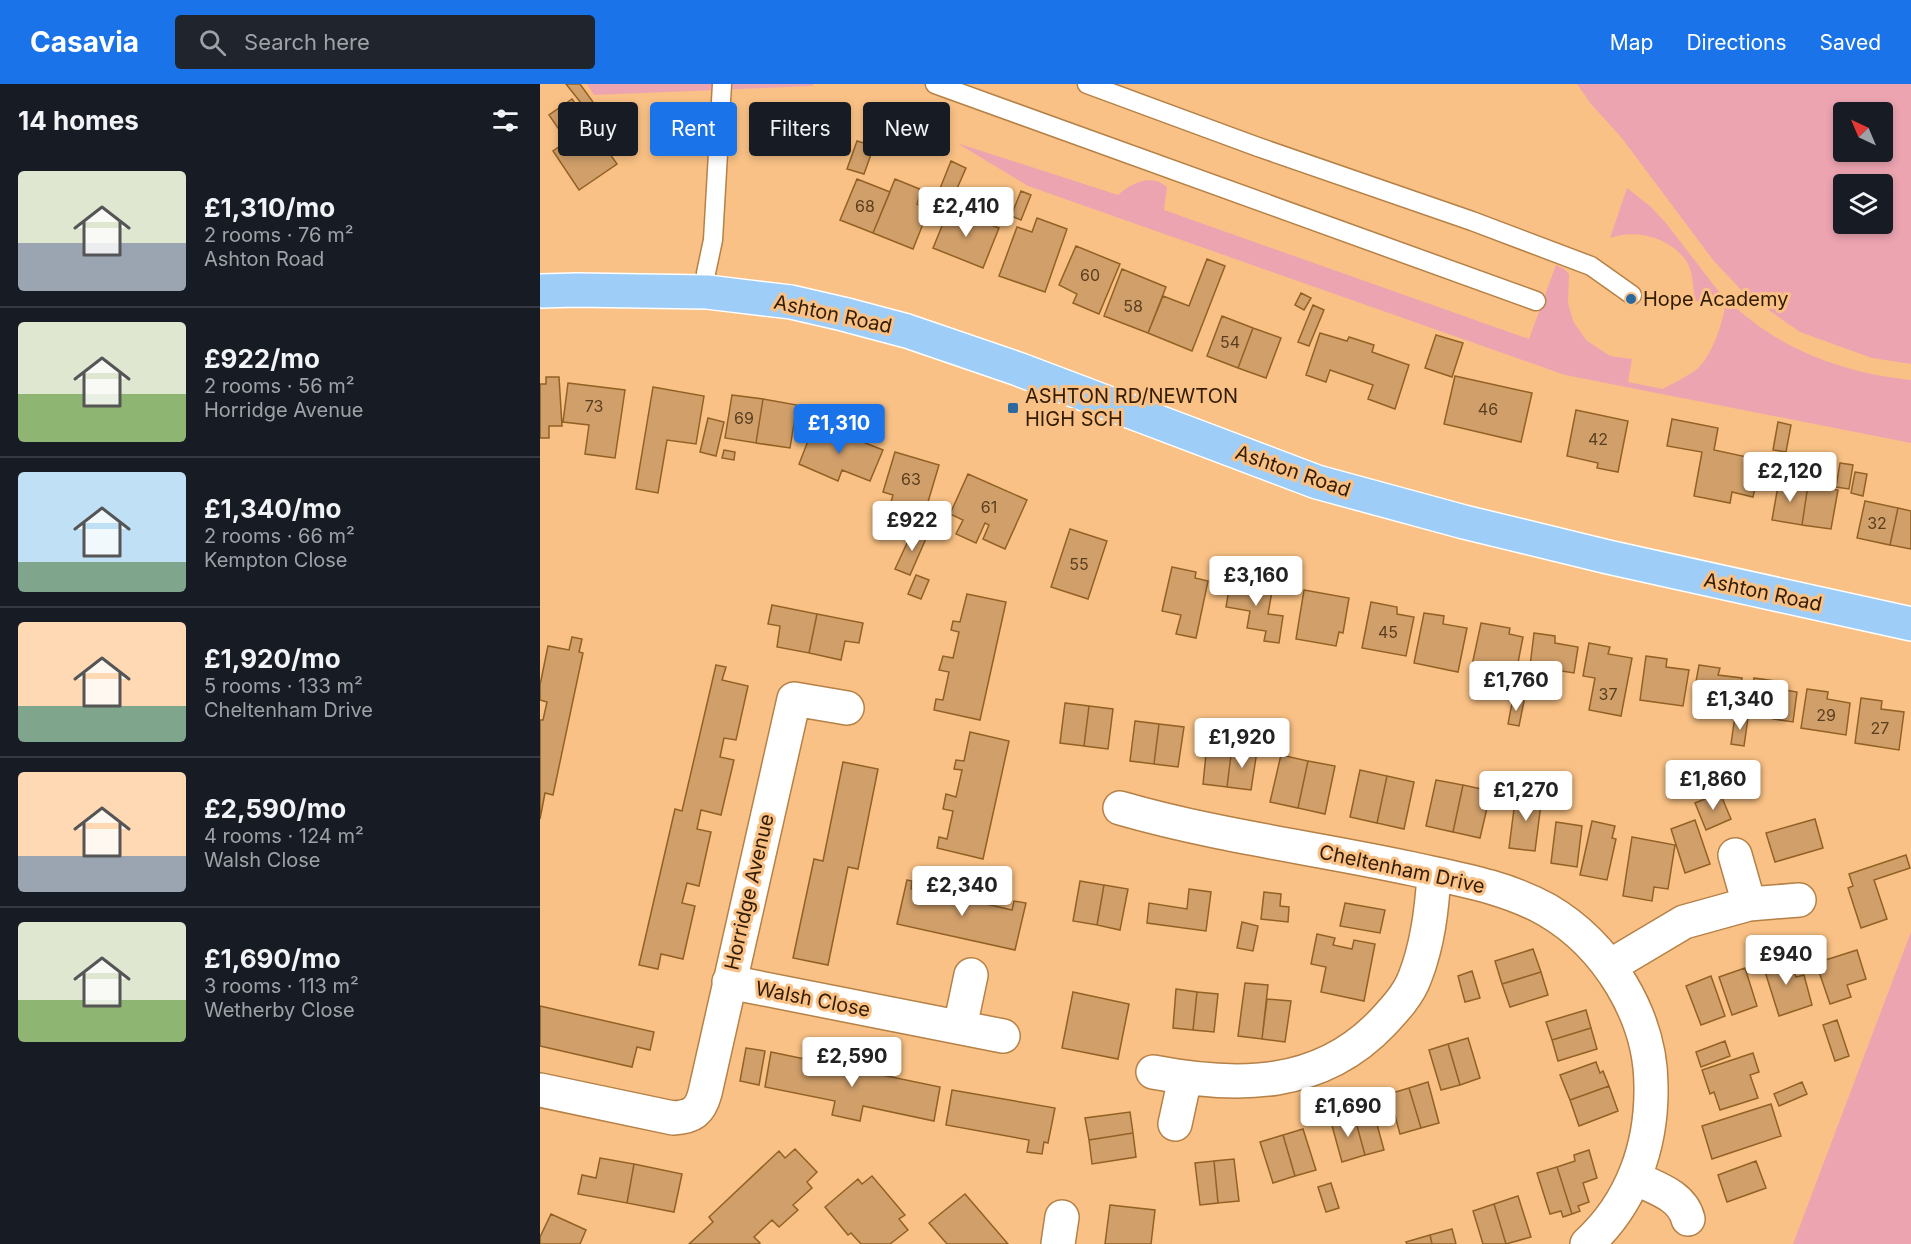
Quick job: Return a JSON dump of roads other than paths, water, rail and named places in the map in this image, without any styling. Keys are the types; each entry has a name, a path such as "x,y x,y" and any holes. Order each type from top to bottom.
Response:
{"main road":[{"name":"Ashton Road","path":"540,291 707,292 791,302 907,331 1018,369 1250,458 1329,485 1464,522 1608,557 1911,624"}],"street":[{"name":"Horridge Avenue","path":"542,1096 673,1118 686,1118 695,1114 702,1104 794,699 847,708"},
{"name":"Cheltenham Drive","path":"1120,808 1168,822 1491,887 1546,910 1591,945 1610,966 1635,1011 1646,1040 1651,1072 1649,1131 1635,1178 1617,1211 1587,1244"},
{"path":"1735,855 1749,904"},
{"path":"1153,1072 1185,1078 1252,1082 1298,1074 1352,1051 1399,1005 1415,980 1431,912 1434,874"},
{"path":"1610,966 1684,922 1749,904 1799,900"},
{"path":"960,1027 971,975"},
{"name":"Walsh Close","path":"729,982 1003,1036"},
{"path":"1175,1124 1185,1078"},
{"path":"1635,1178 1675,1199 1685,1208 1688,1219"}],"lane":[{"path":"707,292 706,273 713,240 722,84"},
{"path":"935,84 1536,301"},
{"path":"1086,84 1258,147 1472,221 1591,266 1632,295"}],"place":[{"name":"Hope Academy","path":"1631,299"},
{"name":"ASHTON RD/NEWTON HIGH SCH","path":"1013,408"}]}
